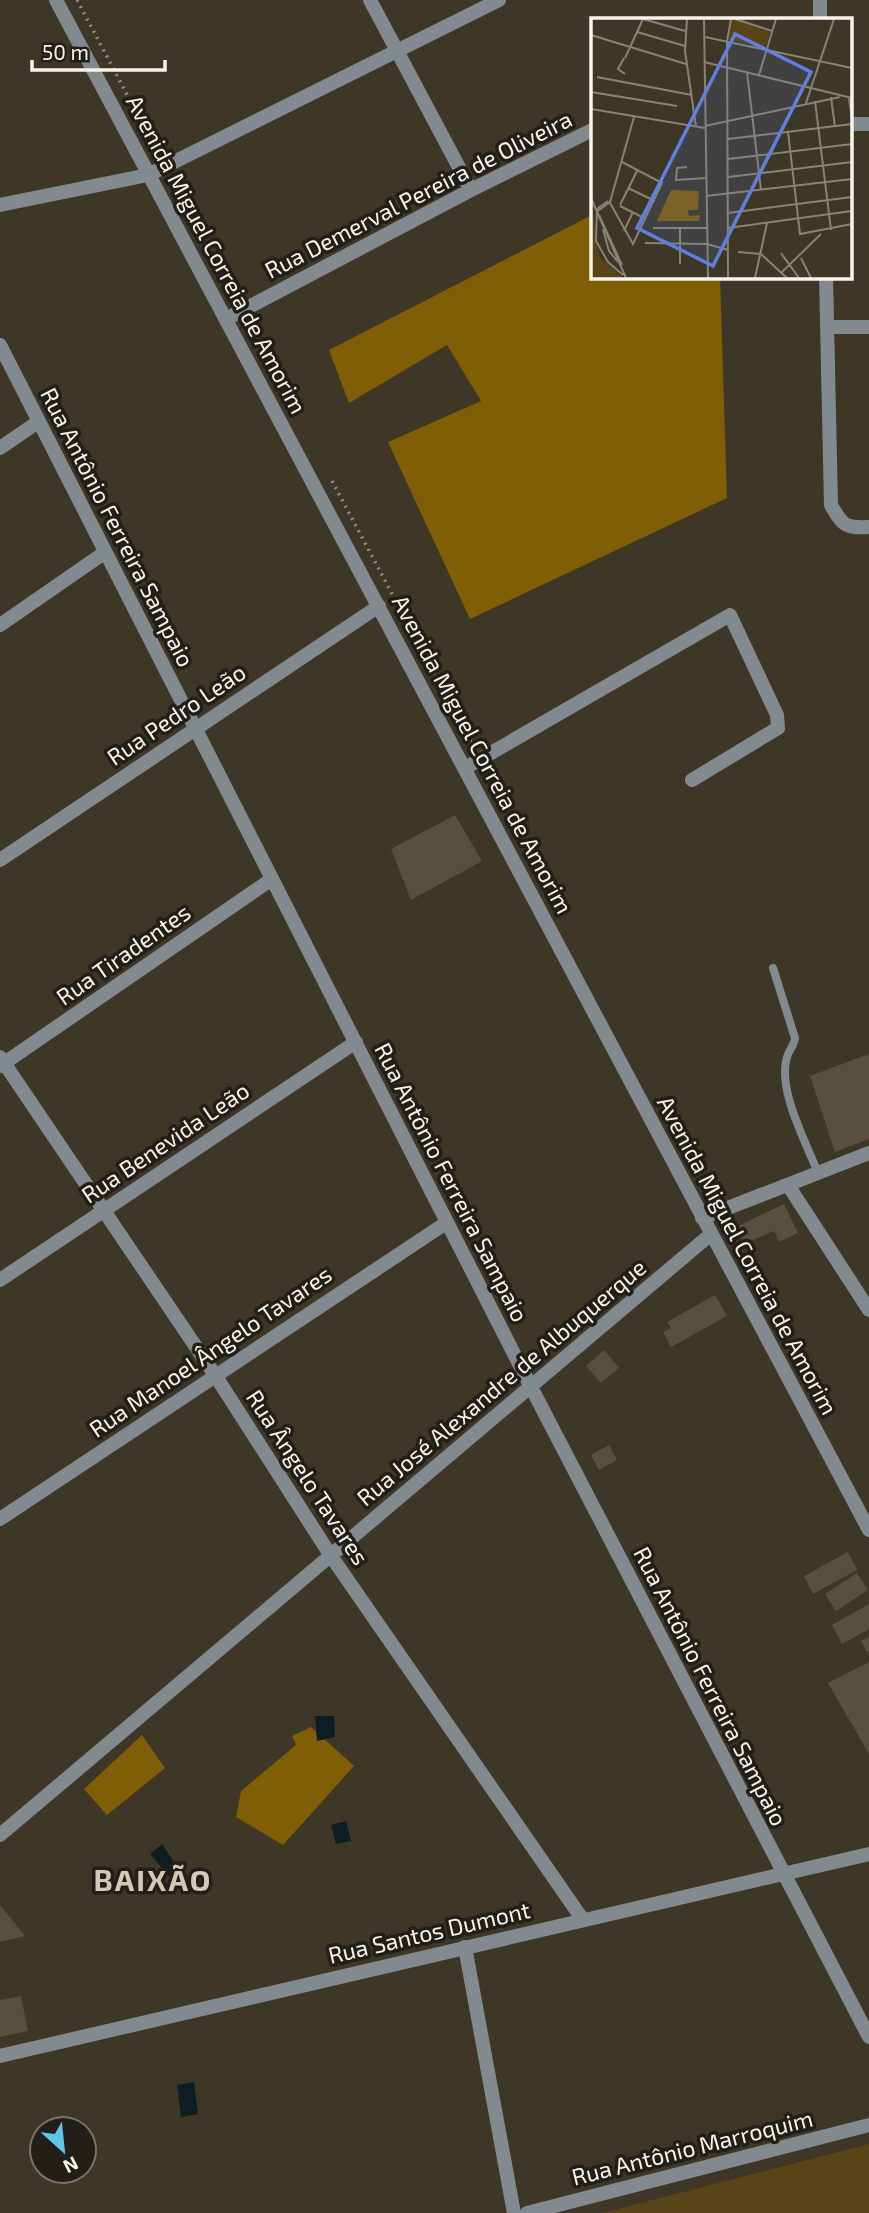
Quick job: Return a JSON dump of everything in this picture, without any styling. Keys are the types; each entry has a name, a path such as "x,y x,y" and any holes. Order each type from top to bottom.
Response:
{"street":[{"name":"Avenida Miguel Correia de Amorim","path":"56,0 869,1531"},
{"path":"370,0 471,190"},
{"path":"0,205 148,175 499,0"},
{"path":"820,0 820,18"},
{"name":"Rua Demerval Pereira de Oliveira","path":"226,319 471,190 591,131"},
{"path":"826,278 831,505 841,523 851,528 869,527"},
{"path":"827,327 869,327"},
{"name":"Rua Antônio Ferreira Sampaio","path":"0,345 446,1223 869,2037"},
{"path":"0,448 38,422"},
{"path":"0,625 104,552"},
{"name":"Rua Pedro Leão","path":"0,860 379,606"},
{"path":"465,768 730,615 777,715 778,729 692,780"},
{"name":"Rua Tiradentes","path":"2,1062 272,879"},
{"name":"Rua Benevida Leão","path":"0,1280 356,1042"},
{"name":"Rua Ângelo Tavares","path":"2,1062 215,1375 331,1556 583,1920"},
{"path":"702,1218 869,1153"},
{"path":"788,1185 869,1310"},
{"name":"Rua Manoel Ângelo Tavares","path":"0,1518 446,1223"},
{"name":"Rua José Alexandre de Albuquerque","path":"0,1835 711,1234"},
{"name":"Rua Santos Dumont","path":"0,2056 869,1854"},
{"path":"465,1947 513,2213"},
{"name":"Rua Antônio Marroquim","path":"527,2213 869,2125"}],"lane":[{"path":"773,968 795,1038 794,1046 787,1055 785,1083 818,1173"}],"path":[{"path":"77,0 190,215"},
{"path":"330,479 480,760"}],"shaded area":[{"path":"591,216 591,278 720,278 727,498 470,619 388,442 481,401 447,345 349,403 329,350"},
{"path":"315,1716 334,1716 335,1737 317,1741"},
{"path":"311,1727 354,1766 283,1845 236,1817 241,1791 296,1745 292,1736"},
{"path":"142,1735 165,1768 107,1815 84,1789"},
{"path":"346,1821 351,1841 336,1844 331,1825"},
{"path":"162,1844 179,1870 170,1877 150,1854"},
{"path":"194,2082 198,2114 181,2117 177,2085"},
{"path":"869,2144 869,2213 602,2213"}],"building":[{"path":"455,815 482,861 411,900 391,849"},
{"path":"869,1054 869,1139 835,1152 810,1076"},
{"path":"784,1204 798,1233 779,1242 774,1231 744,1244 736,1227"},
{"path":"715,1295 727,1316 671,1347 663,1332 671,1328 667,1322"},
{"path":"604,1350 619,1368 601,1383 586,1366"},
{"path":"609,1445 617,1460 599,1470 591,1455"},
{"path":"848,1552 857,1570 813,1594 804,1576"},
{"path":"857,1573 868,1590 836,1611 825,1594"},
{"path":"869,1604 869,1629 842,1644 832,1625"},
{"path":"869,1637 869,1651 867,1652 861,1641"},
{"path":"869,1662 869,1754 828,1683"},
{"path":"0,1905 25,1936 0,1942"},
{"path":"21,1996 28,2031 0,2037 0,2000"}],"district":[{"name":"BAIXÃO","path":"153,1879"}]}
